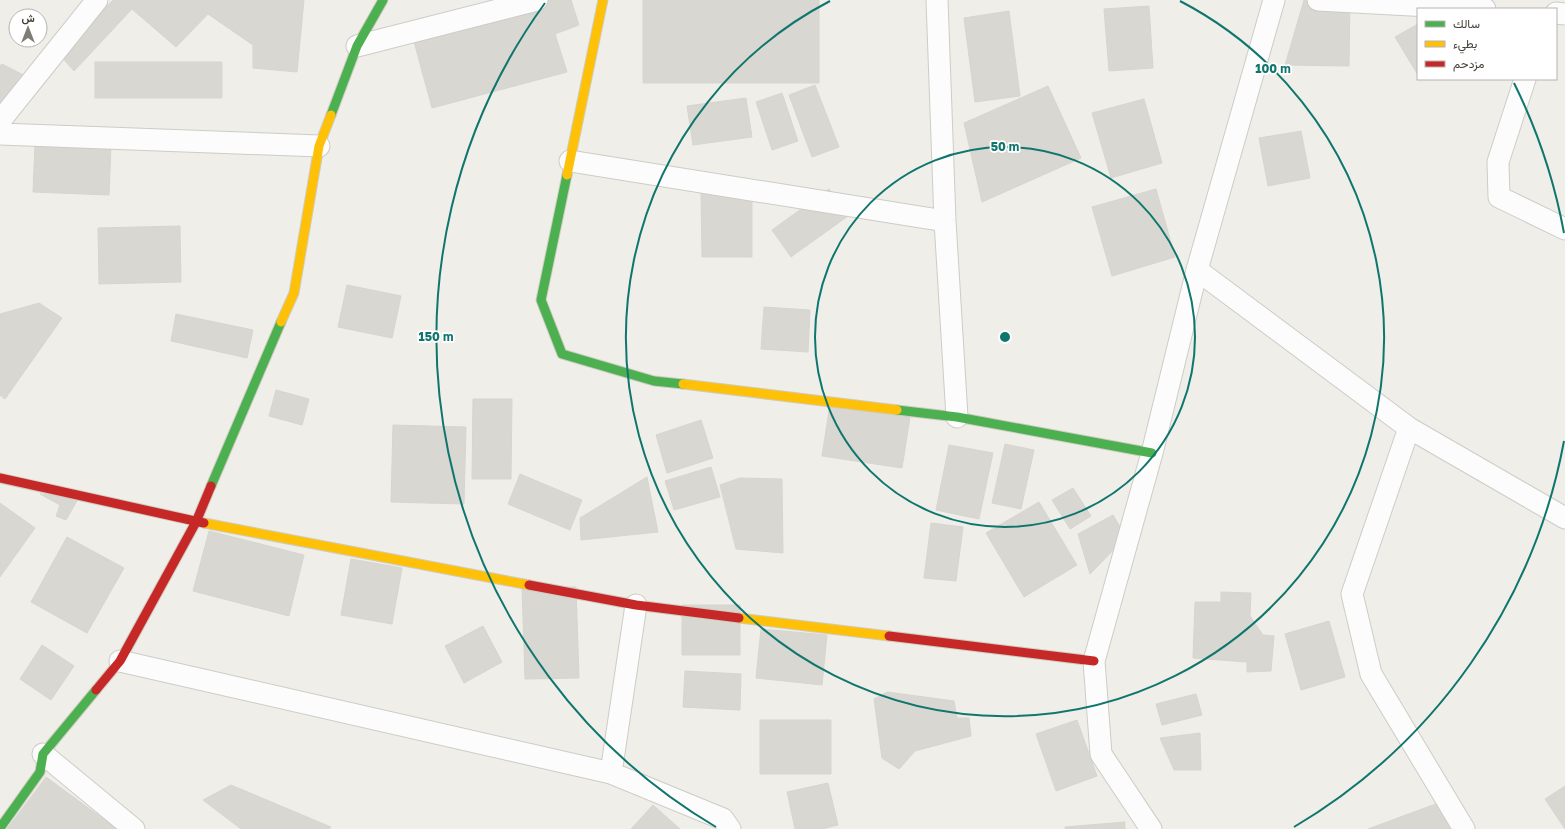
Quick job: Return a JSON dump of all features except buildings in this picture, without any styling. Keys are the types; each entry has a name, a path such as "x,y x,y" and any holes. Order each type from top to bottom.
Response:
{"street":[{"path":"0,121 97,0"},
{"path":"0,828 40,772 43,754 120,661 196,522 294,293 319,146 357,46 383,0"},
{"path":"357,46 537,0"},
{"path":"603,0 541,300 562,354 654,381 958,416 1152,454"},
{"path":"937,0 945,220 958,416"},
{"path":"1151,829 1101,754 1094,661 1152,454 1197,270 1274,0"},
{"path":"1318,0 1466,8"},
{"path":"1525,80 1498,162 1499,197 1565,229"},
{"path":"0,134 319,146"},
{"path":"570,161 945,220"},
{"path":"1197,270 1409,428 1564,516"},
{"path":"1409,428 1352,594 1371,674 1464,829"},
{"path":"0,478 196,522 636,605 1094,661"},
{"path":"611,773 636,605"},
{"path":"120,661 611,773 723,820 730,829"},
{"path":"43,754 134,829"}],"traffic: fast":[{"path":"331,115 357,46 383,0"},
{"path":"567,175 541,300 562,354 654,381 683,384"},
{"path":"211,486 281,322"},
{"path":"897,410 957,417 1152,453"},
{"path":"0,828 40,772 43,754 96,690"}],"traffic: slow":[{"path":"567,175 603,0"},
{"path":"281,322 294,293 319,146 331,115"},
{"path":"683,384 897,410"},
{"path":"204,523 529,585"},
{"path":"739,618 889,636"}],"traffic: jam":[{"path":"0,478 204,523"},
{"path":"96,690 120,661 196,522 211,486"},
{"path":"529,585 636,605 739,618"},
{"path":"889,636 1094,661"}]}
